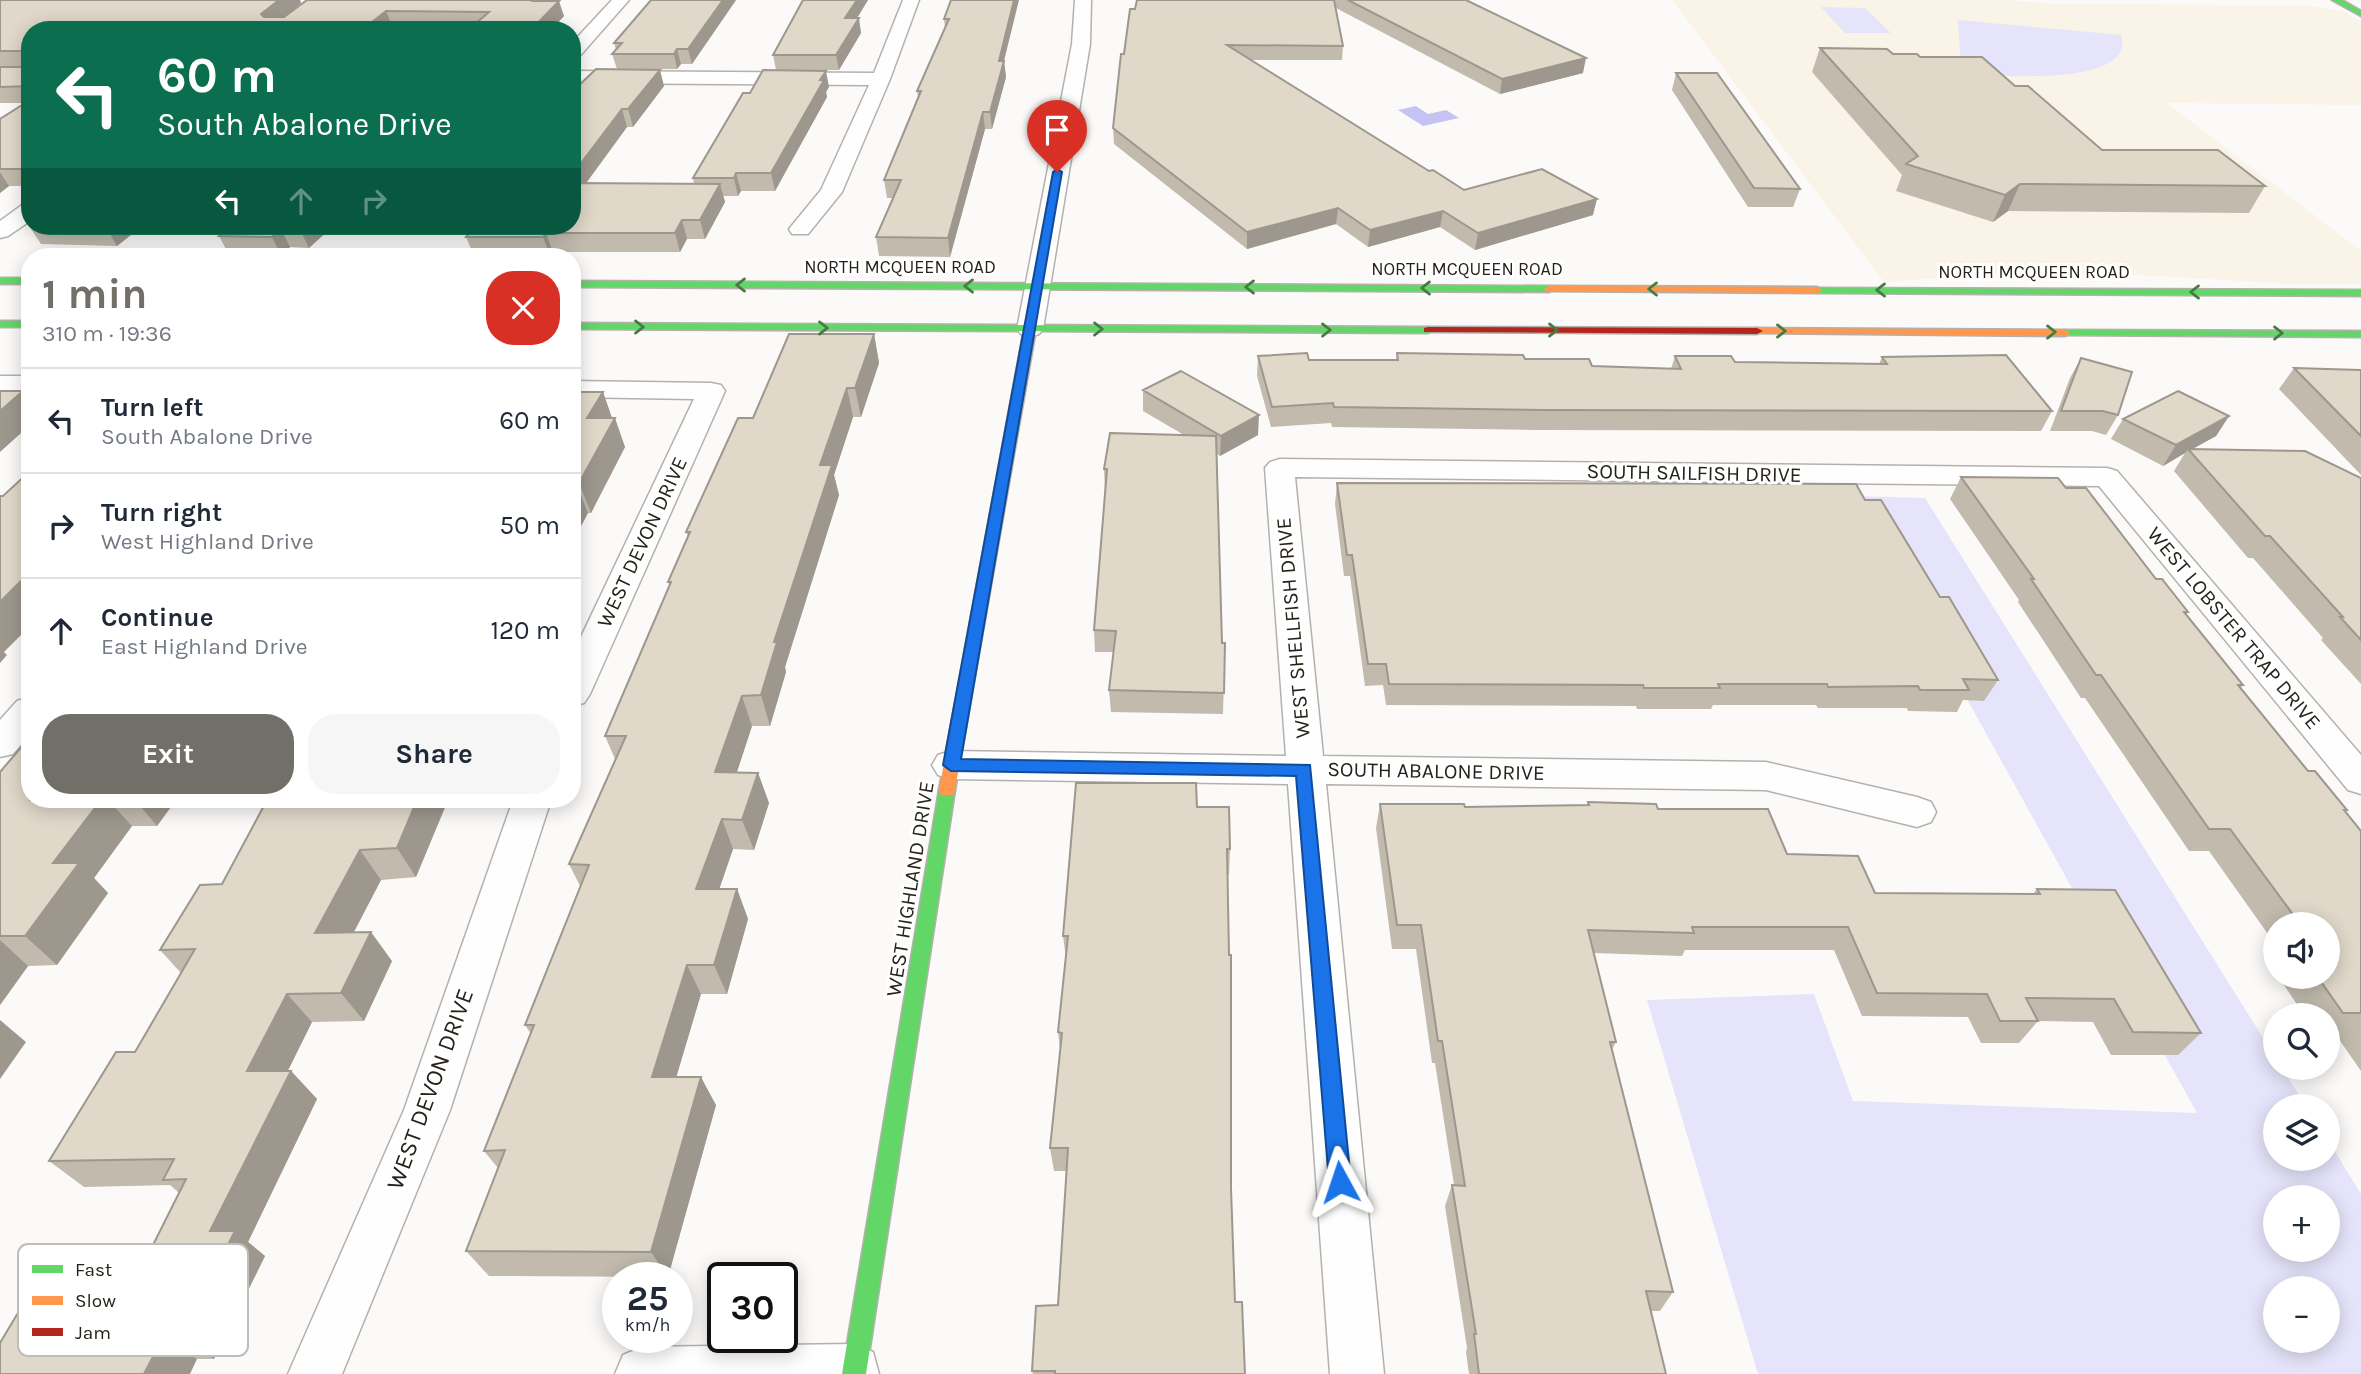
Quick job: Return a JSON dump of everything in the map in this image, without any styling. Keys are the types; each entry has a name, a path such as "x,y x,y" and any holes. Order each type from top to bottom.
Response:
{"main road":[{"path":"2336,0 2361,14"},
{"path":"0,281 21,281"},
{"name":"NORTH MCQUEEN ROAD","path":"581,284 2361,293"},
{"path":"1949,291 1983,332"},
{"path":"0,324 21,324"},
{"path":"581,326 2361,334"},
{"name":"WEST HIGHLAND DRIVE","path":"854,1373 951,765 1030,329"}],"street":[{"path":"581,44 621,0"},
{"path":"800,229 831,192 881,79 911,0"},
{"path":"1030,329 1080,44 1083,0"},
{"path":"581,77 881,79"},
{"path":"0,231 21,216"},
{"path":"0,384 21,384"},
{"name":"WEST DEVON DRIVE","path":"581,389 711,391 581,674"},
{"name":"SOUTH SAILFISH DRIVE","path":"1280,468 2108,477"},
{"name":"WEST SHELLFISH DRIVE","path":"1280,468 1357,1374"},
{"name":"WEST LOBSTER TRAP DRIVE","path":"2108,477 2361,780"},
{"path":"0,744 21,720"},
{"name":"SOUTH ABALONE DRIVE","path":"951,765 1766,776 1917,812"},
{"name":"WEST DEVON DRIVE","path":"315,1374 427,1110 529,808"},
{"path":"642,1374 854,1373"}],"shaded area":[{"path":"1672,0 2007,0 2056,4 2304,5 2343,11 2361,22 2361,105 2167,103 2361,251 2361,284 2292,284 2139,275 1989,274 1884,282"},
{"path":"1821,7 1865,8 1891,33 1845,33"},
{"path":"1958,20 2121,35 2120,52 2107,64 2058,75 2001,76 1961,73"},
{"path":"1854,496 1925,498 2263,1038 2263,1080 2290,1080 2298,1094 2263,1094 2263,1171 2340,1171 2340,1160 2361,1194 2361,1374 1758,1374 1647,1000 1814,994 1853,1101 2197,1113"}],"water":[{"path":"1416,106 1428,114 1446,110 1459,118 1423,126 1398,110"}],"building":[{"path":"0,0 279,0 261,14 264,17 284,17 307,0 559,1 540,21 478,21 489,12 386,11 373,21 21,21 21,51 0,51"},
{"path":"651,0 723,0 688,49 677,49 674,54 612,54 622,43 614,43"},
{"path":"803,0 857,0 845,18 859,18 836,55 773,55"},
{"path":"951,0 1014,0 999,61 1004,61 990,112 983,112 948,238 876,237 901,180 884,180 921,91 917,91 949,19 944,19"},
{"path":"1137,0 1334,0 1343,46 1227,45 1464,190 1542,169 1597,199 1478,233 1443,211 1370,230 1338,208 1247,232 1113,128 1121,54 1124,54 1130,9 1135,9"},
{"path":"1348,0 1466,0 1586,58 1502,79"},
{"path":"1820,48 1887,49 1893,54 1917,54 1920,57 1982,57 2015,86 2028,86 2102,150 2218,150 2265,186 2020,184 2005,195 1906,164 1918,156"},
{"path":"0,67 21,67 21,86 0,87"},
{"path":"596,69 660,70 628,109 622,109 581,163 581,83"},
{"path":"763,70 826,71 820,80 824,80 771,173 736,173 734,178 693,178 743,93 750,93"},
{"path":"1676,73 1717,73 1800,189 1754,188"},
{"path":"21,106 21,169 0,169 0,119"},
{"path":"581,183 720,184 700,220 682,220 675,233 581,233"},
{"path":"220,235 274,235 272,237"},
{"path":"468,235 544,235 543,237 466,237"},
{"path":"789,334 874,334 855,388 847,388 820,465 832,465 774,642 777,642 761,695 742,696 715,772 758,773 742,820 722,819 696,889 737,889 714,965 687,965 652,1077 701,1077 651,1252 466,1251 505,1150 484,1151 534,1025 525,1025 589,865 569,864 626,736 605,736 671,582 668,582 690,532 686,532 738,418 753,418"},
{"path":"1307,353 1309,360 1398,360 1397,353 1523,355 1525,359 1589,359 1592,366 1681,369 1675,356 1731,356 1735,362 1887,364 1882,357 2006,355 2052,411 1542,410 1334,407 1333,403 1272,407 1258,356"},
{"path":"2081,358 2132,372 2118,415 2103,411 2061,411"},
{"path":"2294,368 2361,370 2361,436"},
{"path":"1181,371 1259,415 1221,436 1143,390"},
{"path":"0,391 21,391 21,393 0,411"},
{"path":"2178,391 2229,416 2176,445 2123,419"},
{"path":"581,392 603,392 587,418 615,418 581,479"},
{"path":"1110,433 1216,436 1222,643 1225,643 1224,693 1109,690 1116,631 1094,630 1107,469 1104,469"},
{"path":"2188,449 2305,451 2361,478 2361,640 2270,536 2265,536"},
{"path":"1961,477 2058,478 2066,488 2086,488 2156,579 2162,579 2188,612 2184,612 2243,685 2238,685 2308,771 2315,771 2347,810 2344,810 2361,831 2361,1013 2343,1013 2340,1003 2336,1003 2326,989 2340,989 2340,912 2291,912 2230,829 2209,829 2101,675 2096,675 2031,579 2034,579"},
{"path":"21,479 21,581 0,602 0,496"},
{"path":"1337,483 1856,484 1865,500 1881,500 1940,597 1949,597 1998,680 1963,679 1969,690 1920,690 1918,686 1828,687 1827,684 1718,684 1720,688 1644,688 1643,685 1389,684 1386,664 1368,664 1352,555 1347,555"},
{"path":"21,748 21,808 95,808 53,863 79,863 25,936 0,936 0,772"},
{"path":"1076,783 1196,783 1197,807 1229,807 1230,849 1227,849 1231,955 1231,1188 1235,1302 1242,1302 1245,1374 1055,1374 1055,1371 1032,1371 1036,1306 1058,1305 1068,1148 1050,1148 1062,1033 1058,1032 1068,936 1063,936"},
{"path":"1588,802 1656,804 1658,809 1768,809 1787,854 1858,856 1875,893 2040,894 2037,889 2115,890 2201,1033 2133,1032 2114,999 2026,998 2038,1021 2000,1021 1987,994 1877,993 1848,927 1692,927 1694,933 1588,930 1616,1042 1610,1042 1673,1292 1646,1291 1666,1374 1479,1374 1476,1334 1452,1185 1465,1186 1442,1041 1438,1041 1421,925 1397,925 1380,804 1464,804 1465,807 1589,805"},
{"path":"263,808 414,808 397,848 360,850 315,933 371,932 341,993 287,994 247,1071 291,1071 210,1231 235,1231 228,1244 154,1244 186,1179 163,1180 174,1159 49,1161 116,1052 135,1052 195,949 160,950 200,885 222,884"},
{"path":"18,1313 18,1356 153,1356 144,1374 0,1374 0,1343"}],"traffic: fast":[{"path":"2336,0 2361,14"},
{"path":"0,281 21,281"},
{"path":"581,284 1549,289"},
{"path":"1817,290 2361,293"},
{"path":"0,324 21,324"},
{"path":"581,326 1428,330"},
{"path":"2065,333 2361,334"},
{"path":"854,1374 947,790"}],"traffic: slow":[{"path":"1549,289 1817,290"},
{"path":"947,790 1030,329"},
{"path":"1757,331 2065,333"}],"traffic: jam":[{"path":"1428,330 1757,331"}],"route":[{"path":"1057,172 951,765 1304,770 1340,1182"}]}
